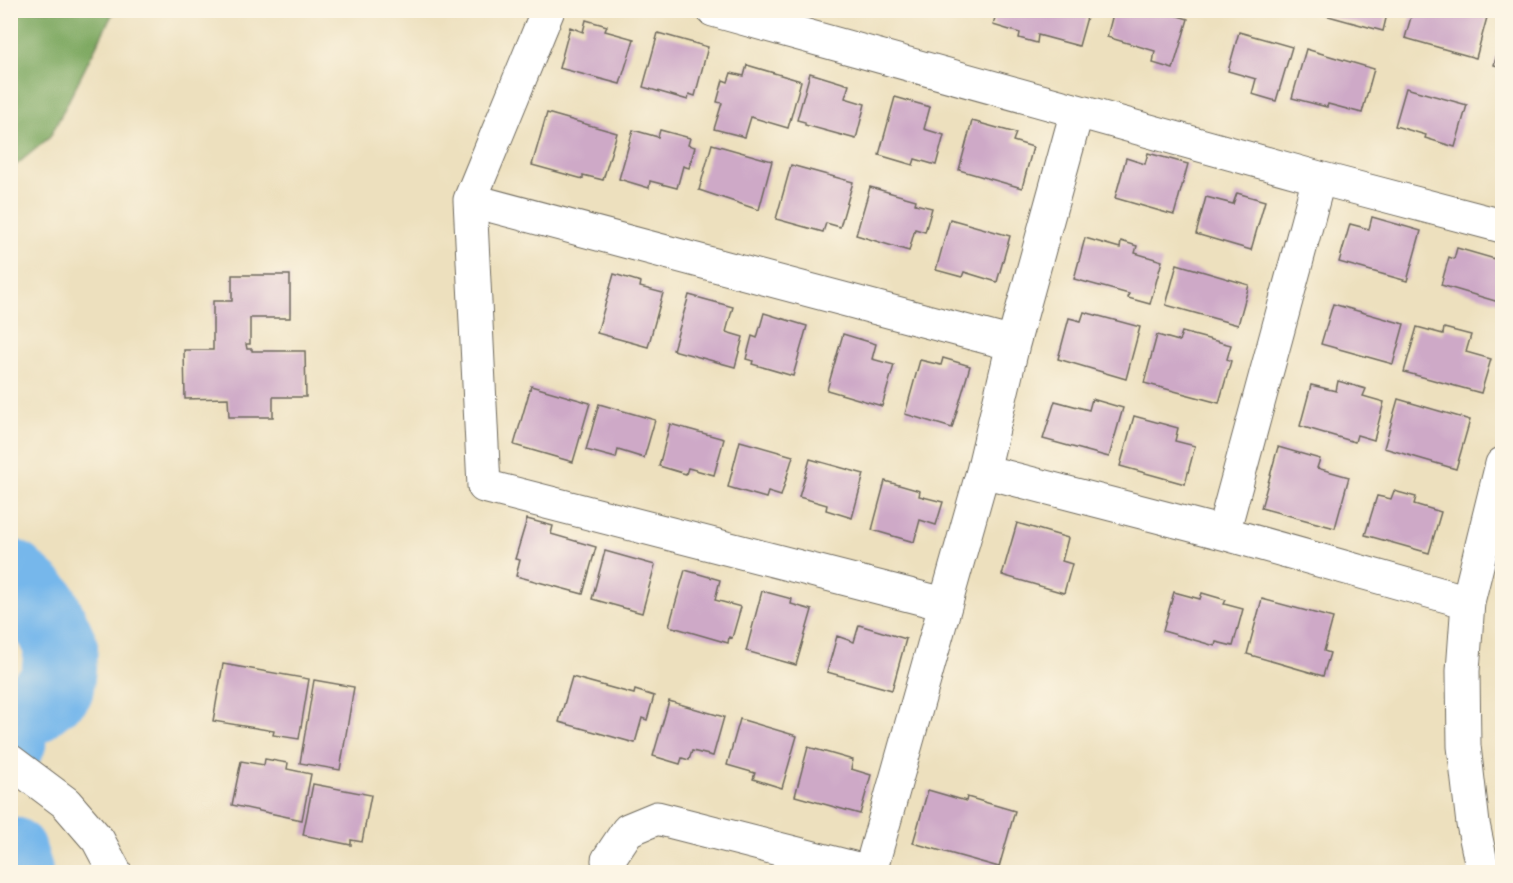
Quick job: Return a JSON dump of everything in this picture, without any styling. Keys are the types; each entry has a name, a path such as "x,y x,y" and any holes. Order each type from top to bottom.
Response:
{"street":[{"path":"548,10 470,200 484,486 945,604"},
{"path":"713,10 1319,178 1503,226"},
{"path":"609,873 608,860 628,830 657,818 869,873 983,471 1013,344 1077,111"},
{"path":"1223,533 1319,178"},
{"path":"470,200 1013,344"},
{"path":"1483,873 1473,824 1464,746 1463,671 1468,602 1503,464"},
{"path":"983,471 1223,533 1468,602"},
{"path":"10,761 66,803 98,840 115,873"}],"green space":[{"path":"11,10 114,11 50,137 11,169"}],"building":[{"path":"997,10 1089,10 1079,46 1038,35 1037,43 1019,38 1020,33 993,25"},
{"path":"1114,10 1158,10 1188,19 1173,69 1153,63 1155,51 1107,37"},
{"path":"1322,10 1388,10 1383,31 1321,14"},
{"path":"1413,10 1489,10 1476,58 1405,38"},
{"path":"586,20 607,26 605,31 634,39 620,84 559,68 570,27 583,32"},
{"path":"1239,32 1292,47 1276,101 1252,94 1256,79 1228,71"},
{"path":"658,33 708,47 695,96 689,94 688,100 643,87"},
{"path":"1502,37 1502,67 1494,65"},
{"path":"1306,49 1374,69 1362,113 1292,98"},
{"path":"747,65 801,81 788,128 751,117 745,137 714,129 722,103 717,102 723,80 728,82 731,73 744,76"},
{"path":"810,73 849,85 845,98 865,104 856,139 805,125 805,122 797,120"},
{"path":"1406,88 1467,105 1455,147 1395,126"},
{"path":"895,97 930,107 924,129 944,135 936,165 915,159 913,165 879,155"},
{"path":"547,113 617,133 603,180 583,175 583,179 532,165"},
{"path":"972,121 1016,133 1013,141 1033,147 1022,188 959,170"},
{"path":"633,130 658,137 660,130 690,138 688,145 695,147 689,168 683,166 677,188 650,181 649,188 619,179"},
{"path":"712,144 772,161 759,210 699,190"},
{"path":"1148,153 1188,164 1174,215 1115,198 1126,158 1145,164"},
{"path":"791,165 853,182 840,227 826,223 823,232 776,219"},
{"path":"870,187 916,200 915,204 932,208 925,232 915,229 909,251 856,235"},
{"path":"1237,193 1265,201 1251,250 1196,234 1206,197 1233,204"},
{"path":"1372,217 1421,231 1407,281 1339,262 1350,224 1369,229"},
{"path":"950,219 1010,236 997,282 964,272 962,277 936,270"},
{"path":"1085,238 1120,248 1121,241 1137,246 1135,253 1162,261 1150,304 1128,298 1129,294 1074,279"},
{"path":"1457,248 1502,261 1502,303 1441,285 1449,257 1454,259"},
{"path":"1177,264 1249,285 1238,325 1166,305"},
{"path":"614,274 641,282 640,287 663,293 648,347 597,333"},
{"path":"232,275 290,275 290,318 250,318 250,344 246,344 247,349 252,349 252,351 305,351 306,397 273,397 273,417 229,417 228,398 185,399 184,350 213,350 213,301 232,301"},
{"path":"689,295 733,307 726,332 743,337 735,367 673,350"},
{"path":"1333,304 1404,324 1393,364 1321,344"},
{"path":"1084,312 1140,327 1126,379 1058,359 1069,318 1081,321"},
{"path":"764,313 807,326 793,376 752,364 753,361 746,359 752,336 757,338"},
{"path":"1417,327 1443,334 1444,328 1471,335 1466,352 1491,359 1481,393 1404,372"},
{"path":"1182,332 1231,345 1227,359 1231,361 1219,403 1144,383 1157,335 1179,341"},
{"path":"843,334 876,344 872,359 894,365 882,406 827,390"},
{"path":"943,358 970,366 952,428 905,414 920,360 941,365"},
{"path":"1338,381 1366,389 1363,396 1384,402 1374,440 1357,435 1355,442 1300,426 1311,385 1336,391"},
{"path":"531,386 590,403 573,462 514,445"},
{"path":"1092,399 1123,408 1109,457 1043,439 1055,401 1089,410"},
{"path":"1398,399 1470,420 1456,469 1384,448"},
{"path":"599,404 655,420 644,458 618,450 616,458 586,450"},
{"path":"1134,416 1178,428 1175,441 1195,446 1185,484 1120,466"},
{"path":"670,424 724,439 714,475 688,468 686,474 659,466"},
{"path":"740,441 793,456 781,496 768,492 766,498 728,487"},
{"path":"1278,447 1320,459 1317,468 1349,477 1335,528 1261,508"},
{"path":"810,459 864,474 852,518 826,510 827,505 799,497"},
{"path":"885,481 920,491 919,496 943,502 936,525 920,520 914,542 872,530"},
{"path":"1394,491 1416,497 1414,504 1441,512 1429,553 1365,535 1377,496 1391,499"},
{"path":"527,519 553,526 551,534 596,547 583,594 516,576 520,560 515,559"},
{"path":"1017,523 1068,538 1062,561 1072,564 1064,593 1002,575"},
{"path":"605,551 655,565 642,613 592,599"},
{"path":"685,570 720,580 715,600 741,607 732,638 729,637 728,643 669,626"},
{"path":"762,591 792,599 791,604 812,610 796,665 746,651"},
{"path":"1174,592 1200,599 1202,593 1226,600 1224,604 1243,609 1233,646 1216,642 1215,646 1163,631"},
{"path":"1262,599 1333,618 1324,651 1330,653 1323,676 1247,654"},
{"path":"859,625 906,639 892,690 827,672 837,636 854,642"},
{"path":"223,664 309,679 299,739 273,735 274,731 213,721"},
{"path":"572,677 634,694 635,690 654,696 647,720 642,718 635,743 559,722"},
{"path":"314,680 354,687 340,770 300,763"},
{"path":"669,701 724,717 713,756 692,751 689,760 682,758 680,764 653,756"},
{"path":"740,719 797,736 782,788 753,779 755,773 727,765"},
{"path":"808,747 853,760 851,769 871,775 860,814 795,796"},
{"path":"265,759 288,763 287,769 311,774 302,820 232,805 241,761 264,765"},
{"path":"313,784 371,795 362,842 351,840 351,845 303,835"},
{"path":"928,790 966,801 967,797 1015,811 999,867 913,843"}],"waterway":[{"path":"10,576 41,604 61,647 57,687 14,721 10,740"},
{"path":"10,853 16,872"}]}
